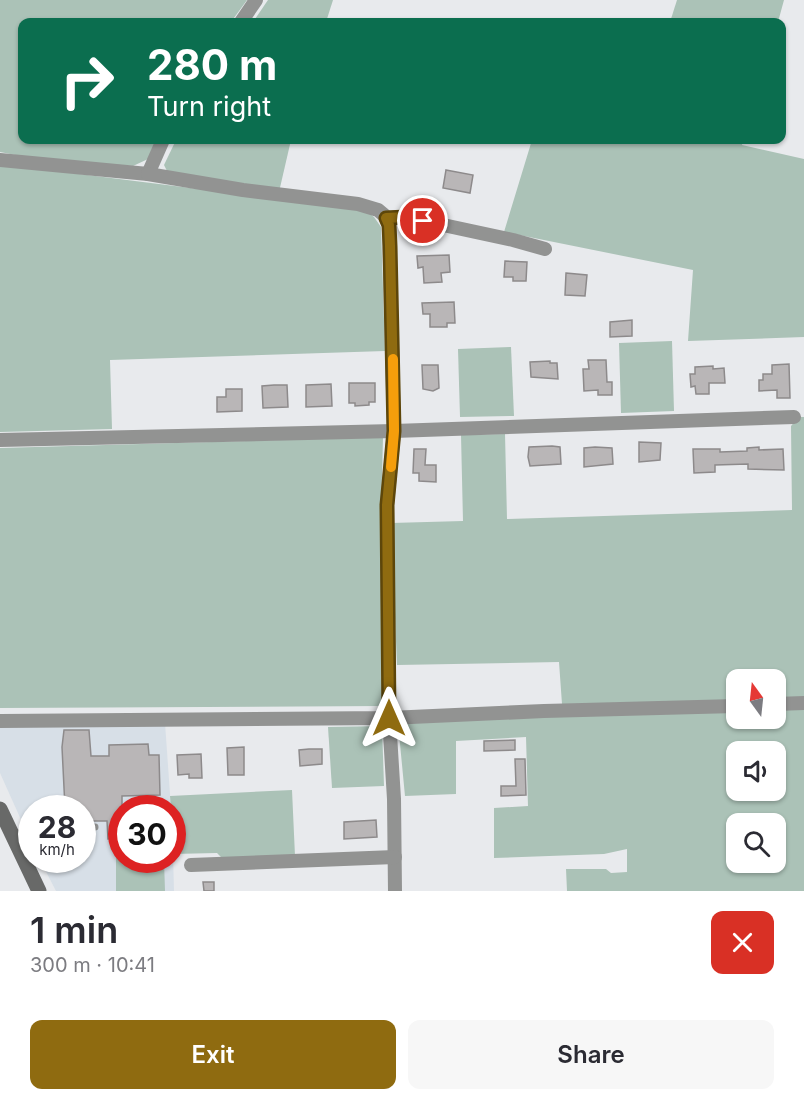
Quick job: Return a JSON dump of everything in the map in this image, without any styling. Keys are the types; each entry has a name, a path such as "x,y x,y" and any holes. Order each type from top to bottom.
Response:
{"street":[{"path":"244,18 256,0"},
{"path":"148,174 161,144"},
{"path":"0,160 148,174 243,190 358,204 378,210 386,218 389,225 390,246 394,431 387,505 389,718 396,891"},
{"path":"386,218 406,217 545,249"},
{"path":"0,440 394,431 794,417"},
{"path":"786,704 804,703"},
{"path":"0,721 389,718 726,706"},
{"path":"0,809 39,891"},
{"path":"191,865 395,858"}],"lane":[{"path":"12,835 18,833"}],"shaded area":[{"path":"165,723 170,795 108,795 108,873 174,873 174,891 56,891 47,873 96,873 96,795 18,795 18,813 0,773 0,727"}],"green space":[{"path":"0,0 247,0 234,18 18,18 18,144 154,144 148,159 133,166 42,160 0,152"},
{"path":"268,0 333,0 327,18 256,18"},
{"path":"677,0 784,0 779,18 671,18"},
{"path":"174,144 290,144 279,192 169,175 164,165"},
{"path":"531,144 742,144 804,159 804,337 688,341 693,270 504,232"},
{"path":"0,164 365,210 381,227 385,351 110,360 112,429 0,432"},
{"path":"672,341 674,411 621,413 619,343"},
{"path":"511,347 514,416 460,417 458,349"},
{"path":"799,417 804,417 804,891 567,891 566,869 606,869 611,873 627,872 627,849 604,854 494,858 494,808 528,806 526,737 456,741 456,794 405,796 398,723 726,709 726,729 786,729 786,669 726,669 726,703 562,704 559,662 397,665 391,523 463,521 461,435 505,434 507,519 792,510 791,426"},
{"path":"383,437 381,517 384,706 0,708 0,448"},
{"path":"382,726 384,786 332,788 328,727"},
{"path":"292,790 295,856 222,858 217,853 186,854 186,795"},
{"path":"116,873 164,873 165,891 116,891"}],"building":[{"path":"446,170 473,175 470,193 443,188"},
{"path":"449,255 450,272 441,273 442,282 424,283 423,267 418,268 417,256"},
{"path":"505,261 527,262 526,281 513,281 513,277 504,277"},
{"path":"566,273 587,275 585,296 565,295"},
{"path":"454,302 455,323 447,323 447,327 430,327 430,314 423,314 422,303"},
{"path":"632,320 632,336 610,337 610,322"},
{"path":"588,360 606,360 607,382 612,382 612,395 598,395 598,390 584,391 583,369 589,369"},
{"path":"550,361 550,363 557,363 558,379 531,377 530,362"},
{"path":"789,364 790,398 777,398 777,390 759,391 759,380 763,380 763,374 772,374 772,365"},
{"path":"422,365 438,365 439,388 433,391 423,389"},
{"path":"713,366 713,369 724,368 725,383 709,383 709,394 696,394 695,386 691,387 690,374 695,374 695,367"},
{"path":"349,383 375,383 375,402 355,406 355,403 349,403"},
{"path":"331,384 332,406 306,407 306,385"},
{"path":"287,385 288,407 263,408 262,386"},
{"path":"226,389 242,389 242,411 217,412 217,397 226,397"},
{"path":"639,442 661,443 660,460 639,462"},
{"path":"529,447 560,447 561,464 530,466"},
{"path":"759,447 759,450 783,449 784,470 748,469 748,464 715,465 715,472 694,473 693,449 720,449 720,452 747,451 747,448"},
{"path":"584,448 612,448 613,464 584,467"},
{"path":"414,449 426,449 425,465 436,465 436,482 419,481 419,473 413,473"},
{"path":"64,730 89,730 91,756 109,756 109,745 148,744 149,755 159,755 160,795 108,795 108,839 107,821 96,821 96,795 64,795 62,747"},
{"path":"515,740 515,750 484,751 484,741"},
{"path":"244,747 244,775 228,775 227,748"},
{"path":"322,749 322,764 300,766 299,750"},
{"path":"201,754 202,778 189,778 189,774 178,775 177,755"},
{"path":"515,759 525,759 526,795 501,796 501,786 516,786"},
{"path":"376,820 377,837 344,839 344,822"},
{"path":"203,882 214,882 214,891 204,891"}],"slow traffic":[{"path":"391,467 394,431 393,359"}],"route":[{"path":"389,718 387,505 394,431 390,246 389,225 386,218 395,216 423,221"}]}
